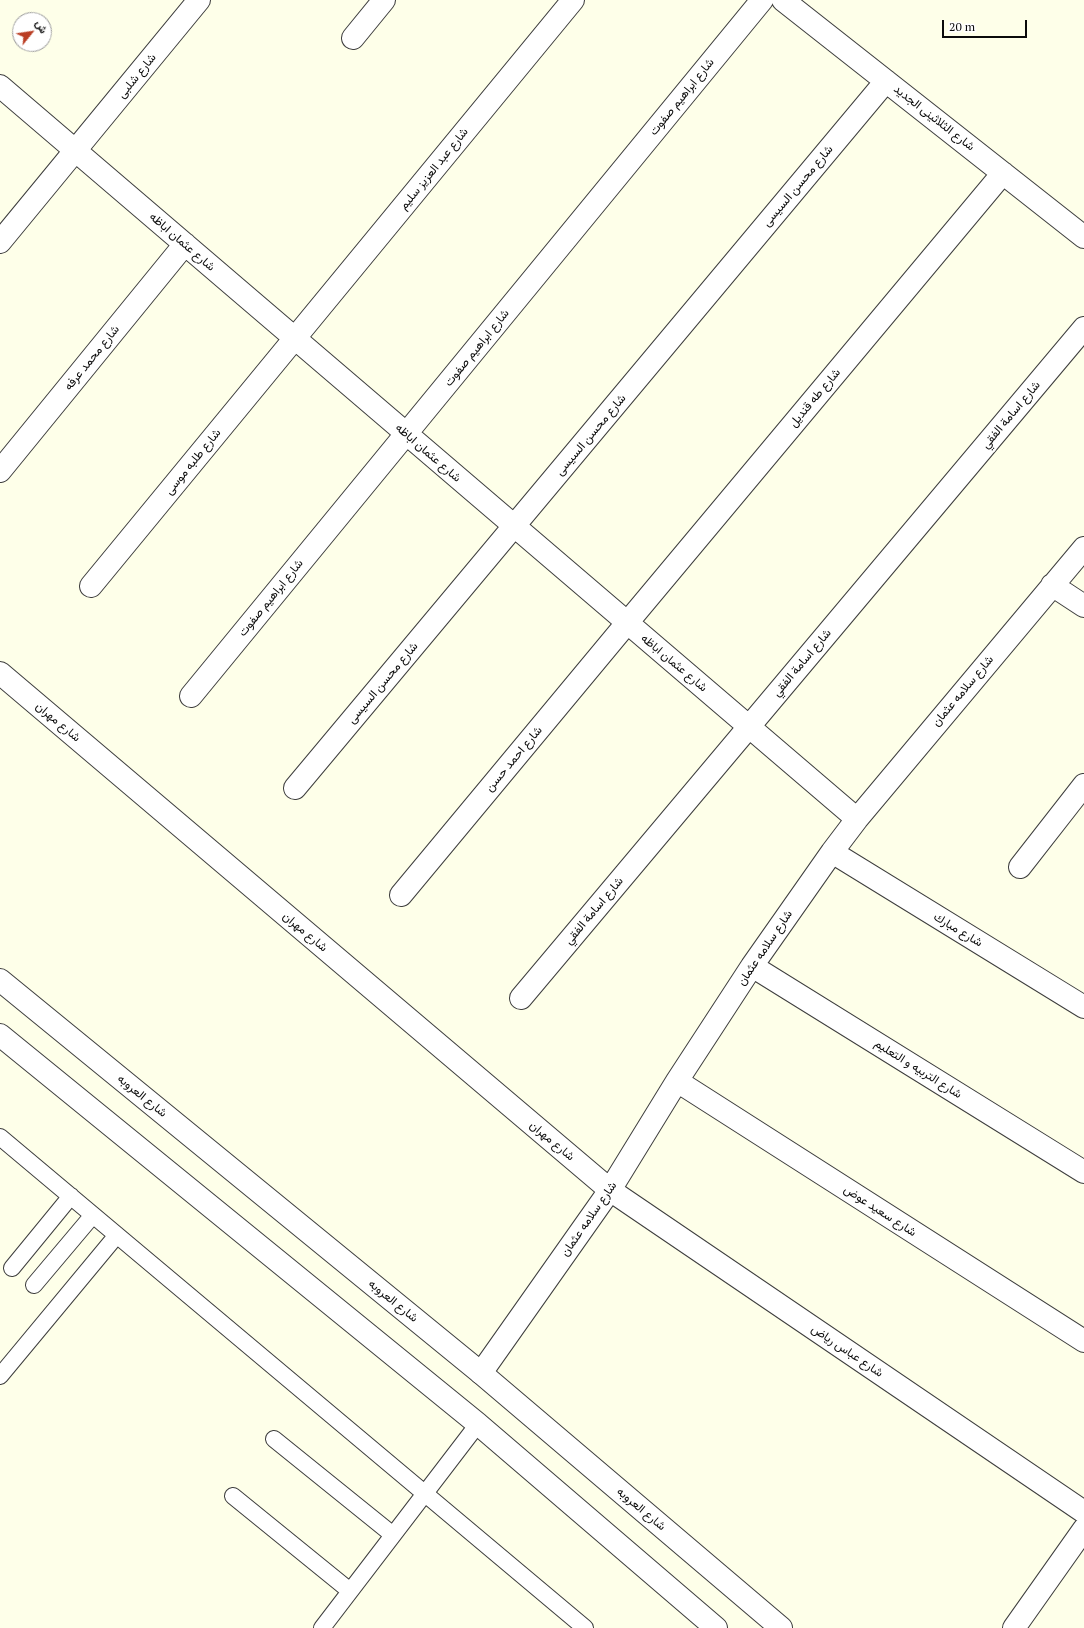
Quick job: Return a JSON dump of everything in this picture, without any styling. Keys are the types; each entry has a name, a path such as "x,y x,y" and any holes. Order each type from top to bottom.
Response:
{"street":[{"name":"شارع شلبى","path":"0,242 199,0"},
{"path":"354,38 384,0"},
{"name":"شارع عبد العزيز سليم","path":"295,338 573,0"},
{"name":"شارع ابراهيم صفوت","path":"192,696 762,0"},
{"name":"شارع الثلاثينى الجديد","path":"783,0 1084,236"},
{"name":"شارع محسن السيسى","path":"295,788 886,81"},
{"name":"شارع عثمان اباظه","path":"0,86 857,819"},
{"name":"شارع طه قنديل","path":"627,623 1003,173"},
{"name":"شارع محمد عرفه","path":"0,470 185,244"},
{"name":"شارع اسامة الفقي","path":"521,998 1084,328"},
{"name":"شارع طلبه موسى","path":"91,586 295,338"},
{"name":"شارع سلامه عثمان","path":"481,1373 610,1190 677,1081 752,966 832,852 857,819 1084,548"},
{"path":"1052,585 1084,606"},
{"name":"شارع احمد حسن","path":"401,895 627,623"},
{"name":"شارع مهران","path":"0,673 610,1190"},
{"path":"1020,867 1084,785"},
{"name":"شارع مبارك","path":"832,852 1084,1007"},
{"name":"شارع التربيه و التعليم","path":"752,966 1084,1172"},
{"name":"شارع العروبه","path":"0,980 481,1373 781,1628"},
{"path":"0,1035 478,1424 716,1628"},
{"name":"شارع سعيد عوض","path":"677,1081 1084,1341"},
{"name":"شارع عباس رياض","path":"610,1190 1084,1512"},
{"path":"1014,1628 1084,1529"}],"lane":[{"path":"0,1137 585,1628"},
{"path":"12,1268 71,1196"},
{"path":"34,1285 93,1215"},
{"path":"0,1376 116,1235"},
{"path":"322,1628 478,1424"},
{"path":"274,1439 393,1535"},
{"path":"233,1496 350,1591"}]}
